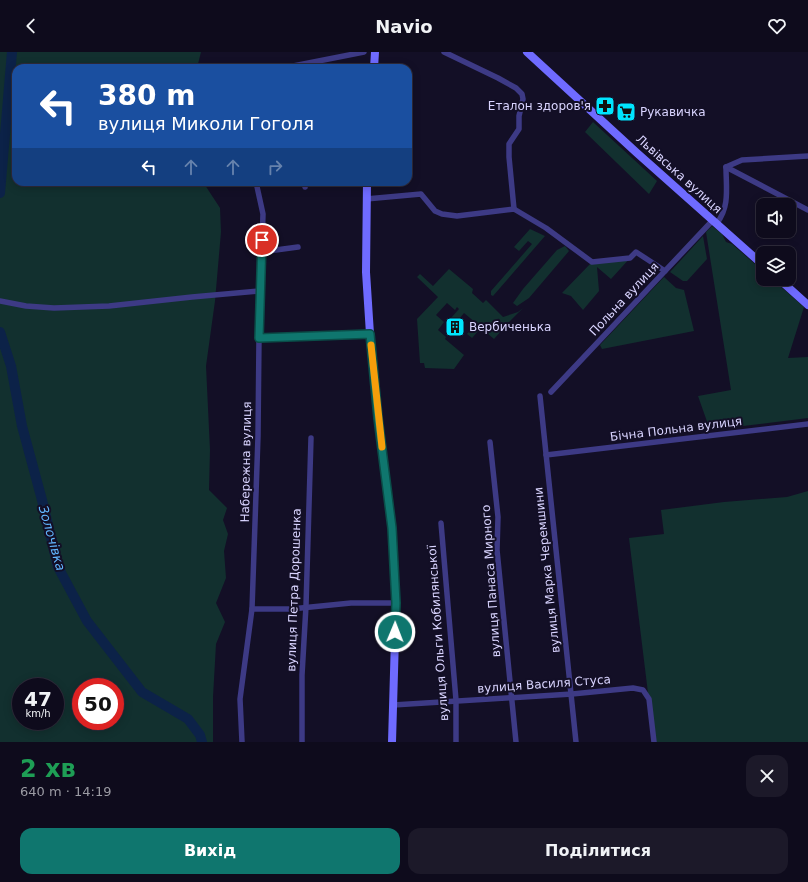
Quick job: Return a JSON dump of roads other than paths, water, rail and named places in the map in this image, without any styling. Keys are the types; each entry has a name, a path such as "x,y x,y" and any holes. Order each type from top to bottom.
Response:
{"main road":[{"path":"374,64 375,52"},
{"name":"Львівська вулиця","path":"527,52 756,259"},
{"path":"366,186 366,272 370,334 378,418 392,528 396,603 392,742"},
{"path":"787,286 808,305"}],"street":[{"path":"304,64 364,52"},
{"path":"444,52 498,78 516,88 522,94 523,99 519,116 519,129 509,144 514,209"},
{"path":"726,167 742,160 808,156"},
{"path":"726,167 808,210"},
{"name":"Польна вулиця","path":"551,392 665,271 722,216 726,203 726,167"},
{"name":"Набережна вулиця","path":"242,742 240,699 252,609 258,436 260,291 263,214 257,186"},
{"path":"366,199 421,194 436,211 451,216 514,209 551,232 592,262 630,258 636,252 665,271"},
{"path":"262,252 298,247"},
{"path":"0,301 26,306 54,308 109,306 260,291"},
{"path":"259,338 370,334"},
{"name":"вулиця Марка Черемшини","path":"540,396 576,742"},
{"name":"Бічна Польна вулиця","path":"546,455 808,424"},
{"name":"вулиця Петра Дорошенка","path":"302,742 302,675 306,606 311,438"},
{"name":"вулиця Панаса Мирного","path":"490,442 498,517 497,550 516,742"},
{"name":"вулиця Ольги Кобилянської","path":"441,523 456,700 456,742"},
{"path":"252,609 291,609 306,606 351,603 396,603"},
{"name":"вулиця Василя Стуса","path":"393,705 572,694 633,688 643,690 649,699 654,742"}],"waterway":[{"name":"Золочівка","path":"0,193 12,52"},
{"name":"Золочівка","path":"0,332 11,366 22,426 58,567 87,621 142,692 188,719 200,735 202,742"}],"place":[{"name":"Еталон здоров'я","path":"605,106"},
{"name":"Рукавичка","path":"626,112"},
{"name":"Вербиченька","path":"455,327"}]}
